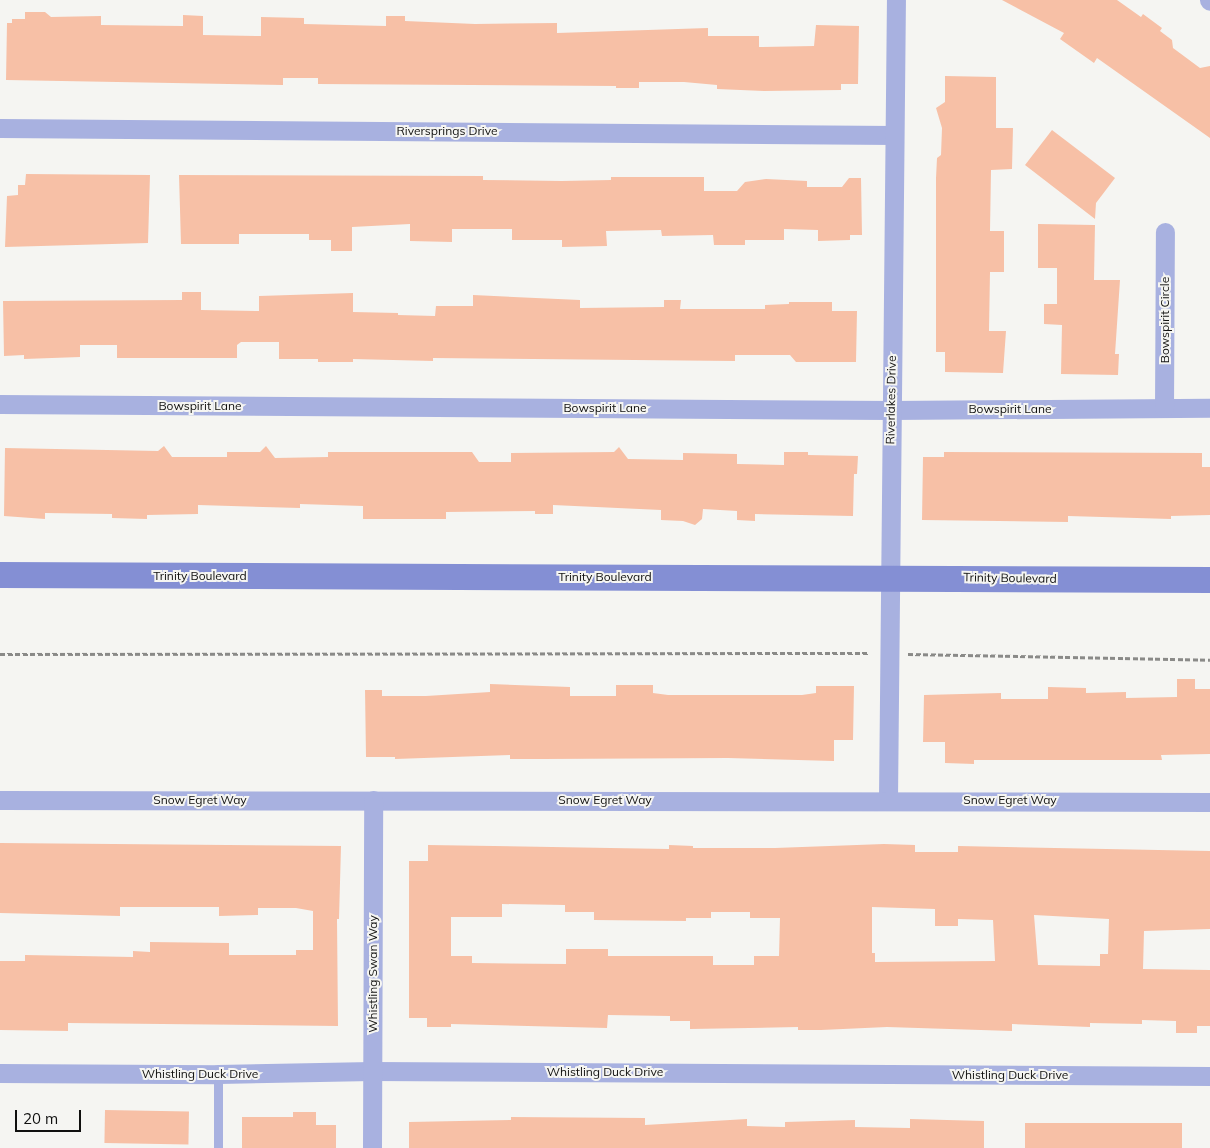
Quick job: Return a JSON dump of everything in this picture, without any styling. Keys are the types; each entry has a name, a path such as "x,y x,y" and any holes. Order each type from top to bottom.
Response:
{"main road":[{"name":"Trinity Boulevard","path":"0,575 888,577 1210,580"}],"street":[{"name":"Riverlakes Drive","path":"888,799 888,577 896,0"},
{"name":"Riversprings Drive","path":"0,128 894,135"},
{"name":"Bowspirit Circle","path":"1164,408 1165,232"},
{"name":"Bowspirit Lane","path":"0,404 891,410 1210,408"},
{"name":"Snow Egret Way","path":"0,800 888,799 1210,802"},
{"name":"Whistling Swan Way","path":"372,1148 373,800"},
{"name":"Whistling Duck Drive","path":"0,1073 218,1074 372,1071 1210,1076"}],"lane":[{"path":"218,1074 218,1148"}],"path":[{"path":"0,654 866,653"},
{"path":"911,654 1210,660"}],"building":[{"path":"1002,0 1117,0 1141,17 1143,14 1162,28 1160,31 1172,40 1173,48 1200,68 1210,66 1210,138 1097,58 1094,63 1060,39 1064,33"},
{"path":"25,12 45,12 51,17 101,16 101,25 183,26 183,15 203,16 203,35 261,36 261,17 304,18 304,24 386,26 386,16 405,16 405,21 475,24 557,23 557,33 708,28 708,36 759,36 759,47 814,46 816,25 859,26 858,84 841,84 841,90 764,91 717,89 717,85 684,82 639,82 639,88 616,88 616,86 318,84 318,78 283,78 283,85 6,80 7,23 12,23 12,19 25,19"},
{"path":"945,76 996,77 996,128 1013,128 1012,169 991,170 990,231 1004,231 1004,272 990,272 989,331 1006,331 1003,373 945,372 945,352 936,352 936,178 937,158 941,155 942,128 936,108 945,102"},
{"path":"1052,130 1115,178 1096,203 1095,219 1025,165"},
{"path":"26,174 150,175 148,243 5,247 7,196 18,195 18,185 25,185"},
{"path":"179,175 483,176 483,180 562,181 611,180 611,177 704,177 704,191 737,191 745,182 766,179 807,181 807,187 842,187 849,178 861,178 862,235 850,235 850,240 818,241 818,230 784,229 784,240 745,240 745,245 714,245 713,235 662,236 661,230 606,231 607,246 562,247 562,240 512,240 512,229 452,229 452,242 410,241 410,224 352,227 352,251 331,251 331,240 309,240 309,234 239,234 239,244 181,244"},
{"path":"1038,224 1095,225 1094,280 1120,280 1115,354 1119,354 1118,375 1061,374 1062,325 1044,324 1044,304 1057,304 1057,268 1038,268"},
{"path":"182,292 201,292 201,310 259,311 259,296 353,293 353,312 435,316 436,306 473,306 473,295 580,300 580,308 664,307 664,300 681,300 680,309 765,309 765,305 789,304 789,302 832,302 832,311 857,311 856,362 796,362 790,355 735,355 735,361 433,358 433,361 353,359 353,362 318,362 318,359 279,359 279,342 241,342 237,345 237,358 117,358 117,345 80,345 80,357 24,359 24,355 4,356 3,301 182,300"},
{"path":"164,446 172,457 227,457 227,452 260,452 266,446 275,458 328,457 328,452 472,452 479,462 511,462 511,453 614,452 619,447 628,459 683,460 683,453 737,454 737,464 784,465 784,452 808,452 808,455 858,456 857,474 854,474 853,516 755,514 755,521 737,520 737,511 703,509 702,519 695,525 683,521 661,520 661,510 553,505 553,514 535,514 535,511 446,512 446,519 363,519 363,506 300,504 300,508 198,505 198,514 147,515 147,519 112,518 112,514 45,513 45,519 4,516 5,448 158,451"},
{"path":"944,452 1202,453 1202,467 1210,467 1210,515 1171,516 1171,519 1068,516 1068,522 922,520 923,457 944,457"},
{"path":"1177,679 1195,679 1195,689 1210,689 1210,754 1161,755 1162,760 974,760 974,764 945,763 945,742 923,742 924,695 1001,693 1001,699 1048,699 1048,687 1086,688 1086,693 1126,692 1126,698 1177,697"},
{"path":"490,684 570,687 570,696 616,696 616,685 653,685 653,693 668,695 802,695 816,693 816,686 854,686 853,740 834,740 834,761 728,758 510,759 510,755 395,759 395,757 366,757 365,690 382,690 382,696 426,696 490,692"},
{"path":"0,843 341,846 339,919 337,919 338,1026 68,1023 68,1031 0,1030 0,961 25,961 25,955 133,957 133,951 150,952 150,942 229,943 229,955 296,955 296,950 313,950 313,911 296,908 258,908 258,915 219,916 219,907 120,907 120,916 0,913"},
{"path":"884,844 915,845 915,852 958,852 958,846 1210,851 1210,929 1144,931 1143,969 1210,970 1210,1026 1197,1026 1197,1033 1176,1033 1176,1021 1142,1020 1142,1024 1090,1023 1090,1027 1012,1024 1012,1031 887,1027 821,1030 798,1030 798,1027 690,1029 690,1021 670,1021 670,1016 608,1015 607,1028 451,1024 451,1027 427,1027 427,1018 409,1018 409,861 428,861 428,845 669,849 669,845 693,846 693,848 775,848","holes":["502,904 565,905 565,912 594,912 594,920 686,921 686,918 711,918 711,912 750,912 750,918 780,918 779,956 754,956 754,965 713,965 713,956 608,956 608,949 566,949 566,964 472,963 472,956 451,956 451,917 502,917","872,907 935,909 935,926 958,926 958,919 993,920 995,961 875,962 875,953 872,953","1034,915 1109,919 1108,954 1100,954 1100,966 1038,965"]},
{"path":"105,1110 189,1111 188,1144 104,1143"},
{"path":"293,1112 316,1112 316,1125 336,1125 336,1148 242,1148 242,1117 293,1117"},
{"path":"511,1117 645,1118 645,1125 747,1119 747,1126 785,1127 785,1122 855,1120 855,1127 910,1128 910,1119 984,1121 984,1148 409,1148 409,1122 511,1120"},
{"path":"1025,1123 1182,1123 1182,1148 1025,1148"}]}
